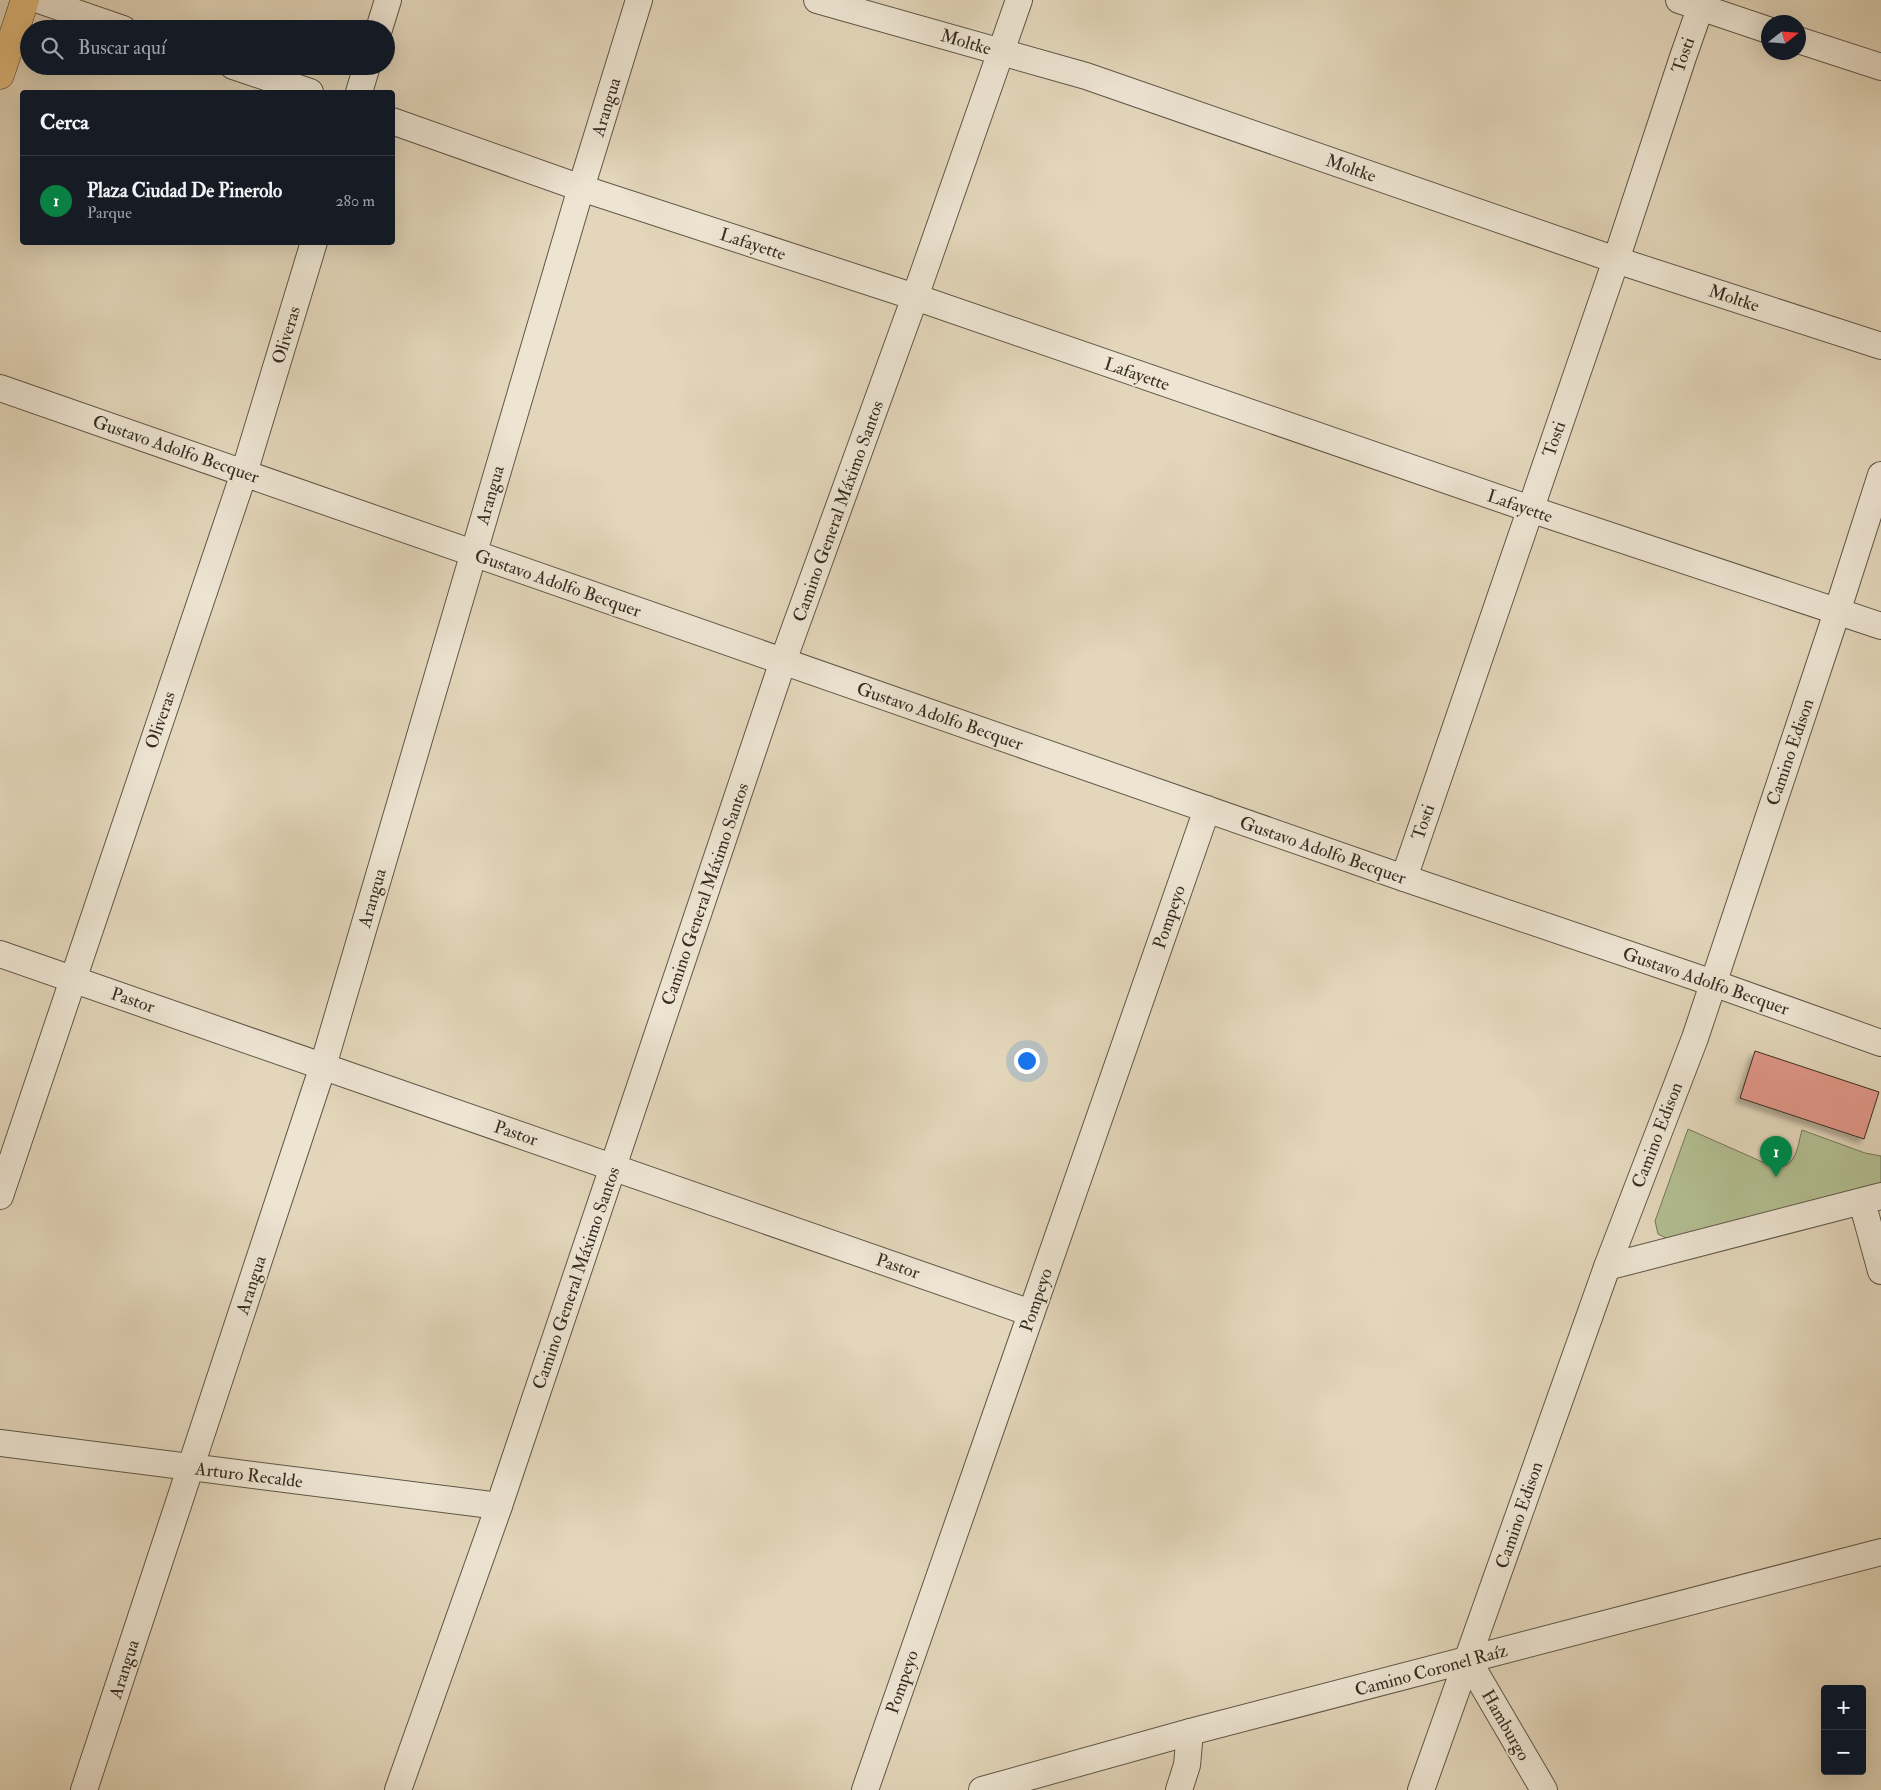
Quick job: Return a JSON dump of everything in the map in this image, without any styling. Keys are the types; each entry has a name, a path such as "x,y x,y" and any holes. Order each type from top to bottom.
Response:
{"main road":[{"path":"0,75 25,0"}],"street":[{"path":"39,0 97,20"},
{"path":"382,20 388,0"},
{"name":"Arangua","path":"84,1790 323,1066 581,188 639,0"},
{"name":"Moltke","path":"817,0 1086,76 1616,260 1881,346"},
{"name":"Camino General Máximo Santos","path":"398,1790 499,1506 783,662 915,297 1019,0"},
{"path":"1695,2 1761,27"},
{"name":"Tosti","path":"1404,878 1616,260 1682,57 1695,2"},
{"path":"1806,43 1881,67"},
{"path":"260,75 304,90"},
{"path":"360,90 364,75"},
{"name":"Lafayette","path":"395,122 581,188 915,297 1530,510 1881,626"},
{"name":"Oliveras","path":"0,1196 244,473 313,245"},
{"name":"Gustavo Adolfo Becquer","path":"0,388 1207,810 1713,983 1881,1043"},
{"name":"Camino Edison","path":"1421,1790 1606,1267 1695,1038 1879,487"},
{"name":"Pompeyo","path":"865,1790 1207,810"},
{"name":"Pastor","path":"0,954 1031,1313"},
{"path":"1606,1267 1872,1199 1881,1271"},
{"name":"Arturo Recalde","path":"0,1443 499,1506"},
{"name":"Camino Coronel Raíz","path":"982,1790 1190,1732 1881,1552"},
{"name":"Hamburgo","path":"1468,1660 1544,1790"},
{"path":"1179,1790 1187,1765 1190,1732"}],"green space":[{"path":"1688,1129 1776,1168 1783,1167 1792,1160 1802,1130 1865,1153 1881,1156 1881,1185 1668,1239 1658,1234 1655,1221"}],"building":[{"path":"1755,1051 1879,1092 1864,1139 1740,1098"}],"place":[{"name":"Plaza Ciudad De Pinerolo","path":"1776,1177"}]}
